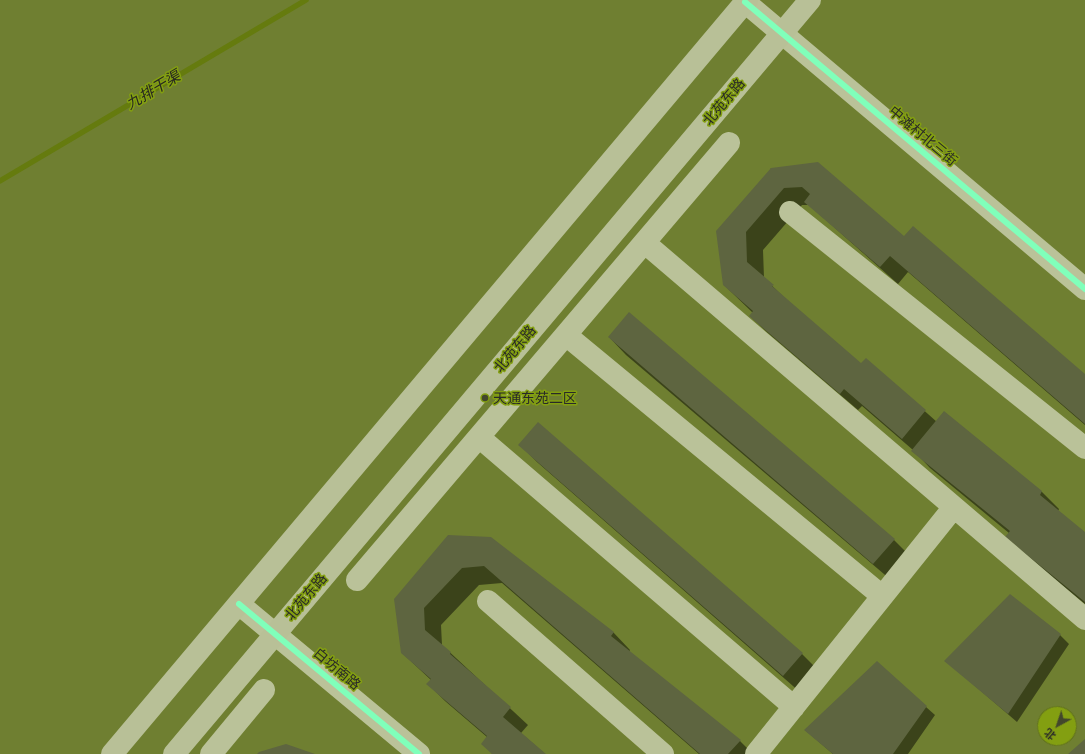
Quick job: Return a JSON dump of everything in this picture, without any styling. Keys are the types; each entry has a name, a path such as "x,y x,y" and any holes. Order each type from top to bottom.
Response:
{"main road":[{"name":"北苑东路","path":"174,754 810,0"},
{"path":"112,754 746,1"}],"street":[{"name":"中滩村北三街","path":"746,1 782,34 1085,289"},
{"path":"357,580 729,144"},
{"path":"790,212 1085,448"},
{"path":"645,243 1085,619"},
{"path":"566,335 882,596"},
{"path":"479,437 794,707"},
{"path":"756,754 954,507"},
{"path":"488,601 663,754"},
{"name":"白坊南路","path":"239,604 419,754"},
{"path":"211,754 264,690"}],"building":[{"path":"818,162 904,236 913,226 1085,374 1085,424 890,256 880,267 804,202 810,194 802,187 784,188 746,232 747,262 774,285 772,286 861,363 866,358 926,410 902,439 844,389 840,394 749,316 753,311 723,285 716,231 771,168"},
{"path":"629,312 895,539 873,564 608,337"},
{"path":"944,411 1042,491 1040,495 1085,532 1085,602 1005,537 1010,531 911,451"},
{"path":"538,422 803,653 783,676 518,445"},
{"path":"448,535 491,537 614,632 611,636 741,740 728,754 700,754 484,566 462,568 424,608 425,630 451,652 450,654 511,707 503,717 546,754 492,754 481,744 487,736 426,684 431,679 401,653 394,599"},
{"path":"1010,594 1061,634 1008,714 944,661"},
{"path":"877,661 927,706 893,754 833,754 804,730"},
{"path":"1085,739 1085,754 1068,754"},
{"path":"286,744 315,754 257,754 259,752"}],"waterway":[{"name":"九排干渠","path":"0,181 306,0"}],"cycle path":[{"path":"745,2 1085,289"},
{"path":"239,604 419,754"}],"place":[{"name":"天通东苑二区","path":"485,398"}]}
